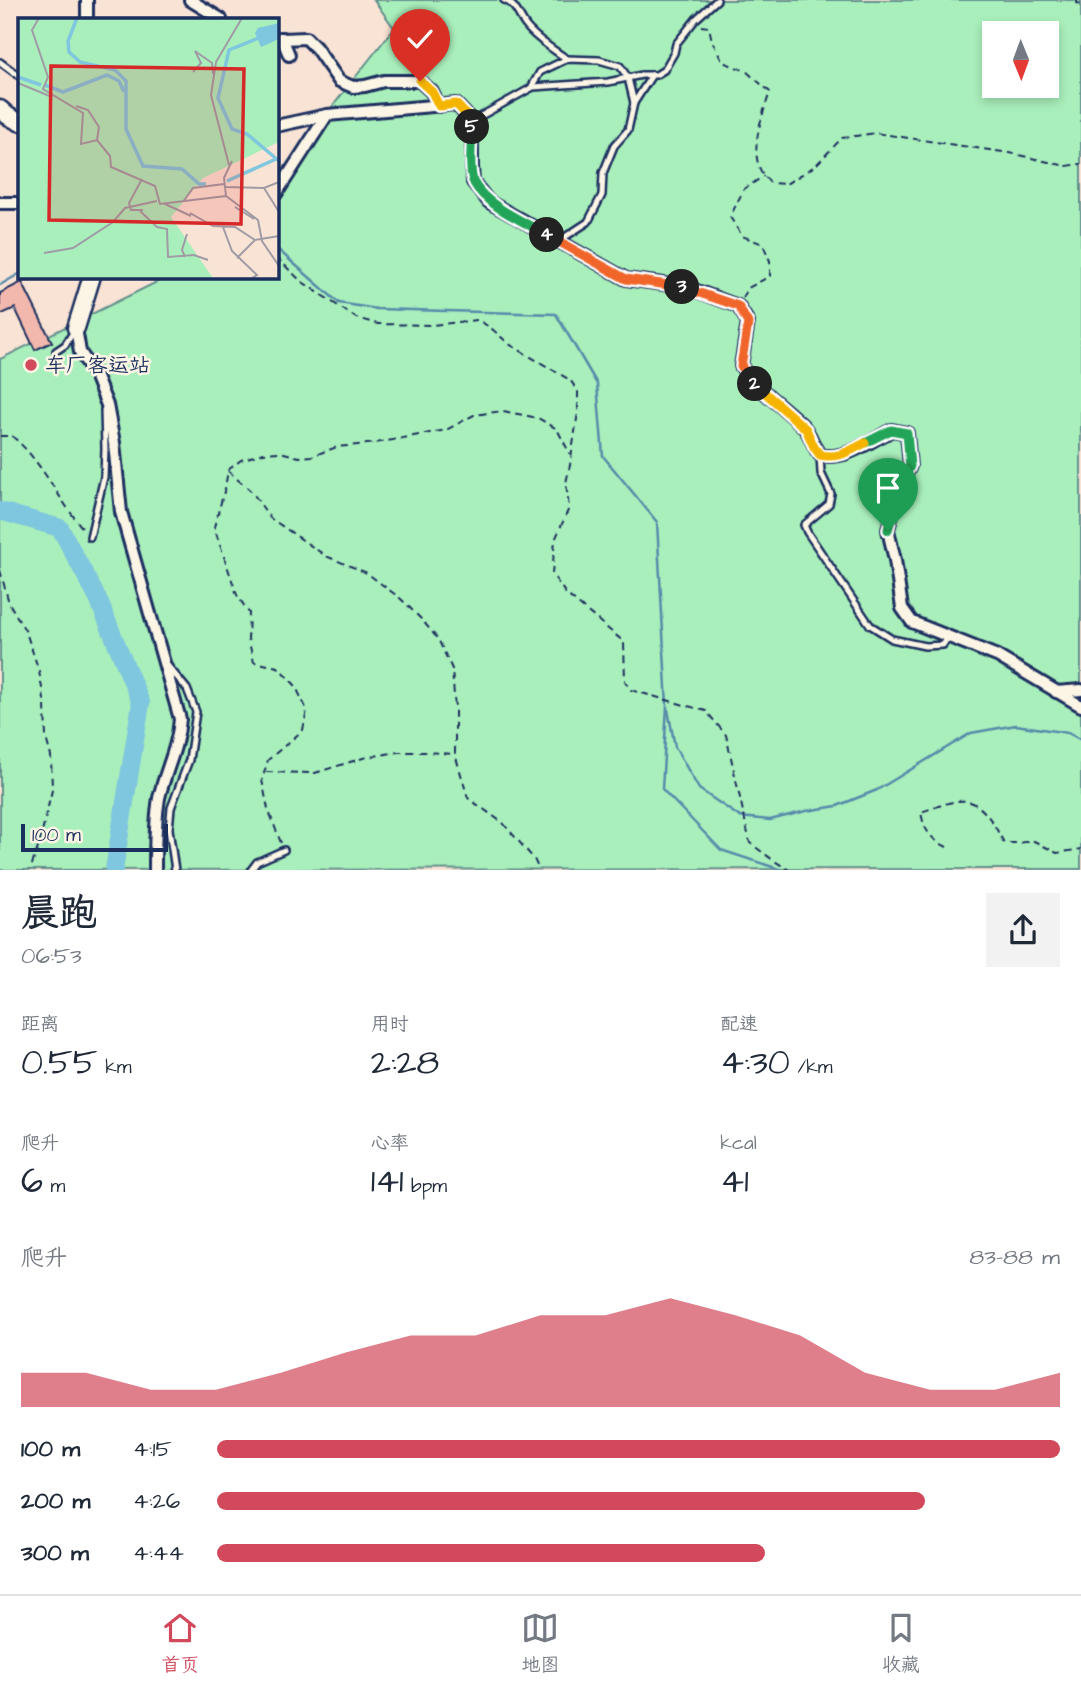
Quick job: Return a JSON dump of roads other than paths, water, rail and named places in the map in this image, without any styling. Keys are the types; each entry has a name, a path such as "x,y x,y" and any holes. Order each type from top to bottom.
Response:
{"street":[{"path":"87,0 87,18"},
{"path":"190,0 219,18"},
{"path":"279,38 289,55"},
{"path":"279,38 306,38 339,81 353,87 384,81 420,81 432,92 439,106"},
{"path":"278,126 327,115 456,104 472,121 473,182 489,202 626,279 687,287 738,306 748,323 741,366 751,381 806,429 820,455 841,456 891,430 907,433 910,466 897,493 888,530 902,608 912,622 997,656 1081,706"},
{"path":"0,109 18,121"},
{"path":"278,191 327,115"},
{"path":"0,203 18,203"},
{"path":"91,278 76,328 80,352 95,375 107,405 121,512 180,719 179,737 160,795 156,817 155,870"},
{"path":"1056,692 1081,690"}],"lane":[{"path":"505,0 513,4 527,27 567,59"},
{"path":"472,121 533,87 608,82 656,75 664,70 676,44 692,24 718,0"},
{"path":"531,88 540,72 567,59 600,60 620,66 628,78 634,103"},
{"path":"0,62 18,75"},
{"path":"559,241 588,222 602,195 603,173 614,146 628,130 634,103 652,75"},
{"path":"56,351 65,345 76,328"},
{"path":"90,537 104,477 103,396"},
{"path":"820,455 821,473 831,494 829,504 804,525 870,625 892,639 925,646 943,645 949,637"},
{"path":"163,660 187,690 196,712 189,760 171,808 169,829 175,870"},
{"path":"251,870 257,862 284,850"}],"waterway":[{"path":"278,250 339,303 377,309 556,314 597,384 603,456 657,522 667,706 662,789 721,850 782,870"},
{"path":"0,285 18,275"},
{"path":"0,511 60,528 98,599 141,703 114,870"},
{"path":"668,710 675,747 699,789 740,817 770,820 837,806 877,790 971,733 1016,725 1068,733 1081,740"}],"place":[{"name":"车厂客运站","path":"31,365"}]}
